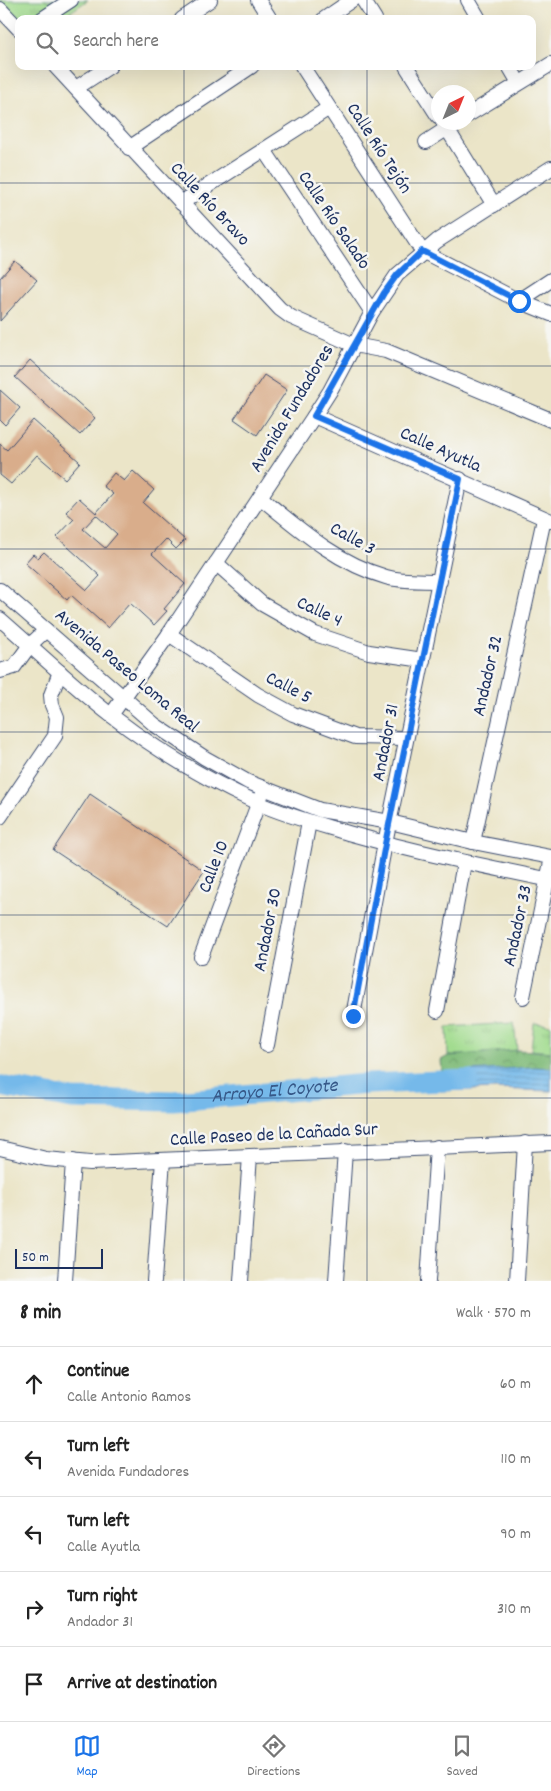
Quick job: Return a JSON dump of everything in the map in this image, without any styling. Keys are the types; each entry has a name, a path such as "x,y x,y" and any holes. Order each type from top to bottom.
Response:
{"street":[{"path":"48,15 71,0"},
{"path":"188,15 210,0"},
{"path":"258,0 267,15"},
{"path":"330,15 352,0"},
{"path":"362,0 372,15"},
{"path":"468,0 477,15"},
{"path":"0,9 15,25"},
{"path":"476,110 551,64"},
{"name":"Calle Río Bravo","path":"59,70 280,309 354,345"},
{"path":"76,88 104,70"},
{"path":"129,148 246,70"},
{"name":"Calle Río Tejón","path":"305,70 422,251"},
{"path":"409,70 431,105"},
{"path":"511,70 519,83"},
{"path":"181,203 329,108"},
{"path":"426,142 442,130"},
{"path":"452,130 494,205"},
{"name":"Calle Río Salado","path":"264,150 372,312"},
{"name":"Avenida Fundadores","path":"111,715 168,634 314,416 330,391 372,312 397,275 422,251 551,168"},
{"path":"422,251 519,301 551,314"},
{"path":"519,301 551,280"},
{"path":"354,345 386,351 551,420"},
{"name":"Calle Ayutla","path":"314,416 460,479 548,520"},
{"name":"Andador 31","path":"353,1016 406,738 460,479"},
{"name":"Calle 3","path":"260,497 332,552 358,566 387,578 440,581"},
{"name":"Andador 32","path":"472,842 548,520"},
{"name":"Calle 4","path":"216,563 262,604 315,634 368,652 423,660"},
{"name":"Avenida Paseo Loma Real","path":"0,590 155,725 259,804 309,822 385,844 464,863 549,880"},
{"name":"Avenida Paseo Loma Real","path":"0,619 111,715 149,743 229,780 264,789 320,810 390,822 472,842 551,857"},
{"path":"0,671 14,667 30,645 46,630"},
{"name":"Calle 5","path":"168,634 230,677 292,714 355,737 406,738"},
{"path":"0,817 56,736 57,716 52,705 51,694 60,672"},
{"name":"Calle 10","path":"201,957 264,789"},
{"name":"Andador 30","path":"267,1045 309,822"},
{"name":"Andador 33","path":"523,997 549,880 551,862"},
{"path":"437,1011 464,863"},
{"path":"517,1281 525,1143"},
{"name":"Calle Paseo de la Cañada Sur","path":"0,1148 46,1159 90,1163 551,1143"},
{"path":"428,1281 437,1147"},
{"path":"336,1281 345,1151"},
{"path":"241,1281 250,1156"},
{"path":"154,1281 162,1160"},
{"path":"65,1281 73,1161"}],"green space":[{"path":"0,0 88,0 66,15 15,15 15,25 0,9"},
{"path":"514,1023 517,1050 448,1056 447,1027"},
{"path":"534,1023 551,1025 551,1052 531,1050"},
{"path":"517,1050 551,1052 551,1068 442,1073 441,1060 448,1056"}],"water":[{"path":"534,1067 551,1068 551,1091 495,1089 440,1091 439,1073"}],"building":[{"path":"15,261 37,280 0,321 0,278"},
{"path":"30,360 95,418 80,435 15,377"},
{"path":"264,375 287,390 257,435 234,419"},
{"path":"0,390 20,408 5,425 0,420"},
{"path":"33,420 80,462 65,479 37,455 11,484 0,475 0,444 7,450"},
{"path":"133,471 154,490 143,503 185,540 176,549 166,539 152,554 185,584 164,609 167,611 154,625 130,603 108,628 71,595 67,600 25,563 33,554 38,558 44,552 87,590 100,576 57,537 74,519 66,512 79,498 96,513 113,494 103,486 114,473 124,481","holes":["96,515 117,534 105,548 83,529"]},
{"path":"90,794 204,871 168,926 53,850"}],"waterway":[{"name":"Arroyo El Coyote","path":"0,1086 72,1099 174,1101 367,1084 468,1080"}],"route":[{"path":"353,1016 406,738 460,479 314,416 330,391 362,328 384,293 397,275 422,251 519,301"}]}
